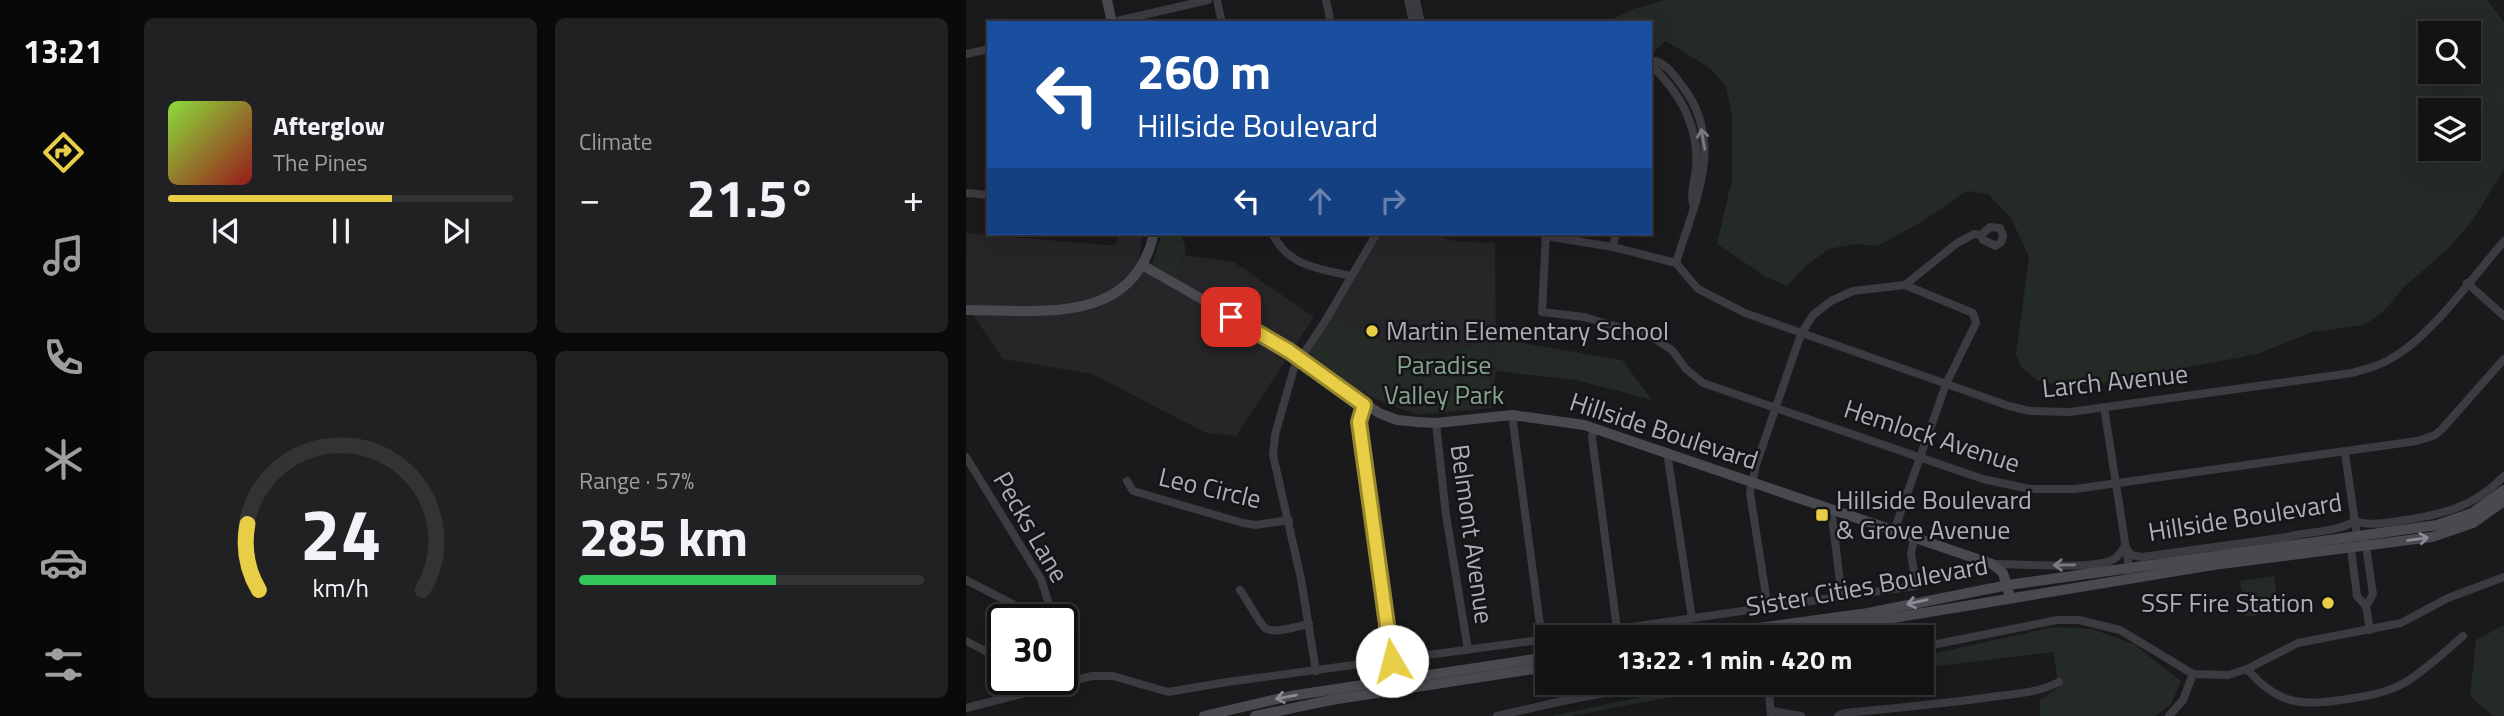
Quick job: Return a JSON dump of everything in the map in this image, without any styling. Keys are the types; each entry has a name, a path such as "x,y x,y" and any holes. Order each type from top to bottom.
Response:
{"main road":[{"path":"1107,0 1111,21"},
{"path":"966,310 1066,309 1096,304 1122,290 1144,266 1153,235"},
{"name":"Hillside Boulevard","path":"1144,266 1254,329 1364,405 1397,420 1436,424 1512,415 1559,420 1594,428 1992,564"},
{"name":"Hillside Boulevard","path":"2010,597 2129,573 2452,522 2479,510 2504,489"},
{"name":"Hillside Boulevard","path":"2008,585 2213,565 2366,546 2453,531 2479,520 2504,501"},
{"path":"1992,564 2003,573 2010,597"},
{"name":"Sister Cities Boulevard","path":"1776,625 1868,612 2008,585"},
{"name":"Sister Cities Boulevard","path":"1847,625 2010,597"},
{"path":"1204,716 1290,696 1535,659"},
{"path":"1255,716 1331,700 1535,669"}],"street":[{"path":"1115,21 1208,0"},
{"path":"1217,0 1222,21"},
{"path":"1326,0 1331,21"},
{"path":"1408,0 1413,21"},
{"path":"1416,0 1421,21"},
{"path":"966,54 987,49"},
{"path":"1551,235 1676,263 1693,204 1698,199 1703,178 1705,145 1697,113 1682,93"},
{"path":"966,193 987,195"},
{"path":"1905,285 1957,243 1974,234 1981,235"},
{"path":"1273,235 1278,246 1294,261 1351,276"},
{"path":"1317,671 1289,520 1273,455 1275,435 1299,358 1324,323 1376,235"},
{"name":"Hemlock Avenue","path":"1546,235 1542,312 1584,317 1652,337 1672,350 1686,369 1703,383 1983,479 2030,489 2075,489 2116,484 2417,441 2435,435 2442,429 2504,359"},
{"path":"1613,247 1616,235"},
{"name":"Larch Avenue","path":"1676,263 1698,289 1745,313 2030,411 2070,412 2372,368 2391,359 2423,334 2504,242"},
{"path":"2467,284 2504,316"},
{"path":"1768,608 1751,502 1752,482 1801,334 1813,315 1831,301 1853,291 1905,285 1973,313 1976,323 1946,384 1894,531"},
{"path":"1364,405 1359,422 1392,661"},
{"path":"2104,407 2129,573"},
{"path":"1512,415 1543,625"},
{"name":"Belmont Avenue","path":"1436,424 1446,515 1468,650"},
{"path":"1594,428 1592,437 1616,625"},
{"path":"1667,453 1692,618"},
{"path":"2345,453 2357,536 2351,548 2357,596 2366,607 2370,630"},
{"name":"Pecks Lane","path":"966,457 1041,579 1049,604"},
{"name":"Hillside Boulevard","path":"1992,564 2060,566 2106,562 2117,558 2125,546 2131,555 2142,556 2287,537 2341,527 2355,521 2375,524 2451,512 2482,496 2504,476"},
{"name":"Leo Circle","path":"1127,481 1133,491 1243,523 1256,525 1289,520"},
{"path":"1831,509 1842,597"},
{"path":"2357,536 2366,546 2373,594 2366,607"},
{"path":"1644,625 1915,586 1911,554 1914,539"},
{"path":"1934,646 2057,620 2079,620 2120,630 2193,674 2228,675 2247,669 2298,643 2402,623 2434,604 2504,577"},
{"path":"966,580 1013,604"},
{"path":"1240,590 1264,627 1272,630 1309,624"},
{"path":"2247,669 2262,686 2275,695 2298,703 2318,704 2379,694 2402,684 2463,636"},
{"path":"966,640 987,651"},
{"path":"1078,679 1113,676 1168,692 1227,681 1535,640"},
{"path":"2169,716 2183,700 2193,674"},
{"path":"1838,716 2043,690 2059,682"},
{"path":"966,708 1007,695"},
{"path":"1497,716 1591,695"},
{"path":"1769,695 1771,714 1801,716"}],"shaded area":[{"path":"966,233 1105,245 1116,245 1118,235 1144,235 1139,257 1175,275 1184,255 1234,262 1314,317 1236,436 1206,433 1092,374 1003,359 966,305"},
{"path":"1381,235 1432,235 1456,241 1495,243 1496,371 1492,408 1419,415 1388,405 1355,389 1307,356"}],"green space":[{"path":"1665,0 2487,0 2504,22 2504,169 2473,220 2448,249 2404,287 2384,311 2364,325 2312,332 2258,354 2094,385 2059,385 2037,380 2022,368 2016,354 2029,257 2011,218 1988,194 1967,191 1918,224 1877,246 1855,244 1829,249 1807,265 1787,286 1766,277 1717,244 1732,179 1732,115 1726,87 1711,69 1666,41 1652,53 1652,21 1608,21 1633,9"},
{"path":"1161,235 1182,235 1186,250 1176,276 1152,264"},
{"name":"Paradise Valley Park","path":"1332,317 1409,355 1489,345 1490,405 1430,412 1396,406 1366,392 1309,354"},
{"path":"1494,338 1622,360 1652,400 1576,380 1496,371"},
{"path":"2274,576 2279,612 2245,617 2240,581"},
{"path":"2504,625 2504,716 2493,716 2470,696 2476,640"},
{"path":"2053,627 2092,629 2134,644 2181,681 2171,704 2155,716 2040,716 2040,700 2059,687 2053,652 1934,667 1934,653"},
{"path":"1650,695 1682,695 1571,716 1552,716"}],"place":[{"name":"Martin Elementary School","path":"1372,331"},
{"name":"Hillside Boulevard & Grove Avenue","path":"1822,515"},
{"name":"SSF Fire Station","path":"2328,603"}],"route":[{"path":"1231,317 1289,351 1364,405 1359,422 1392,661"}]}
